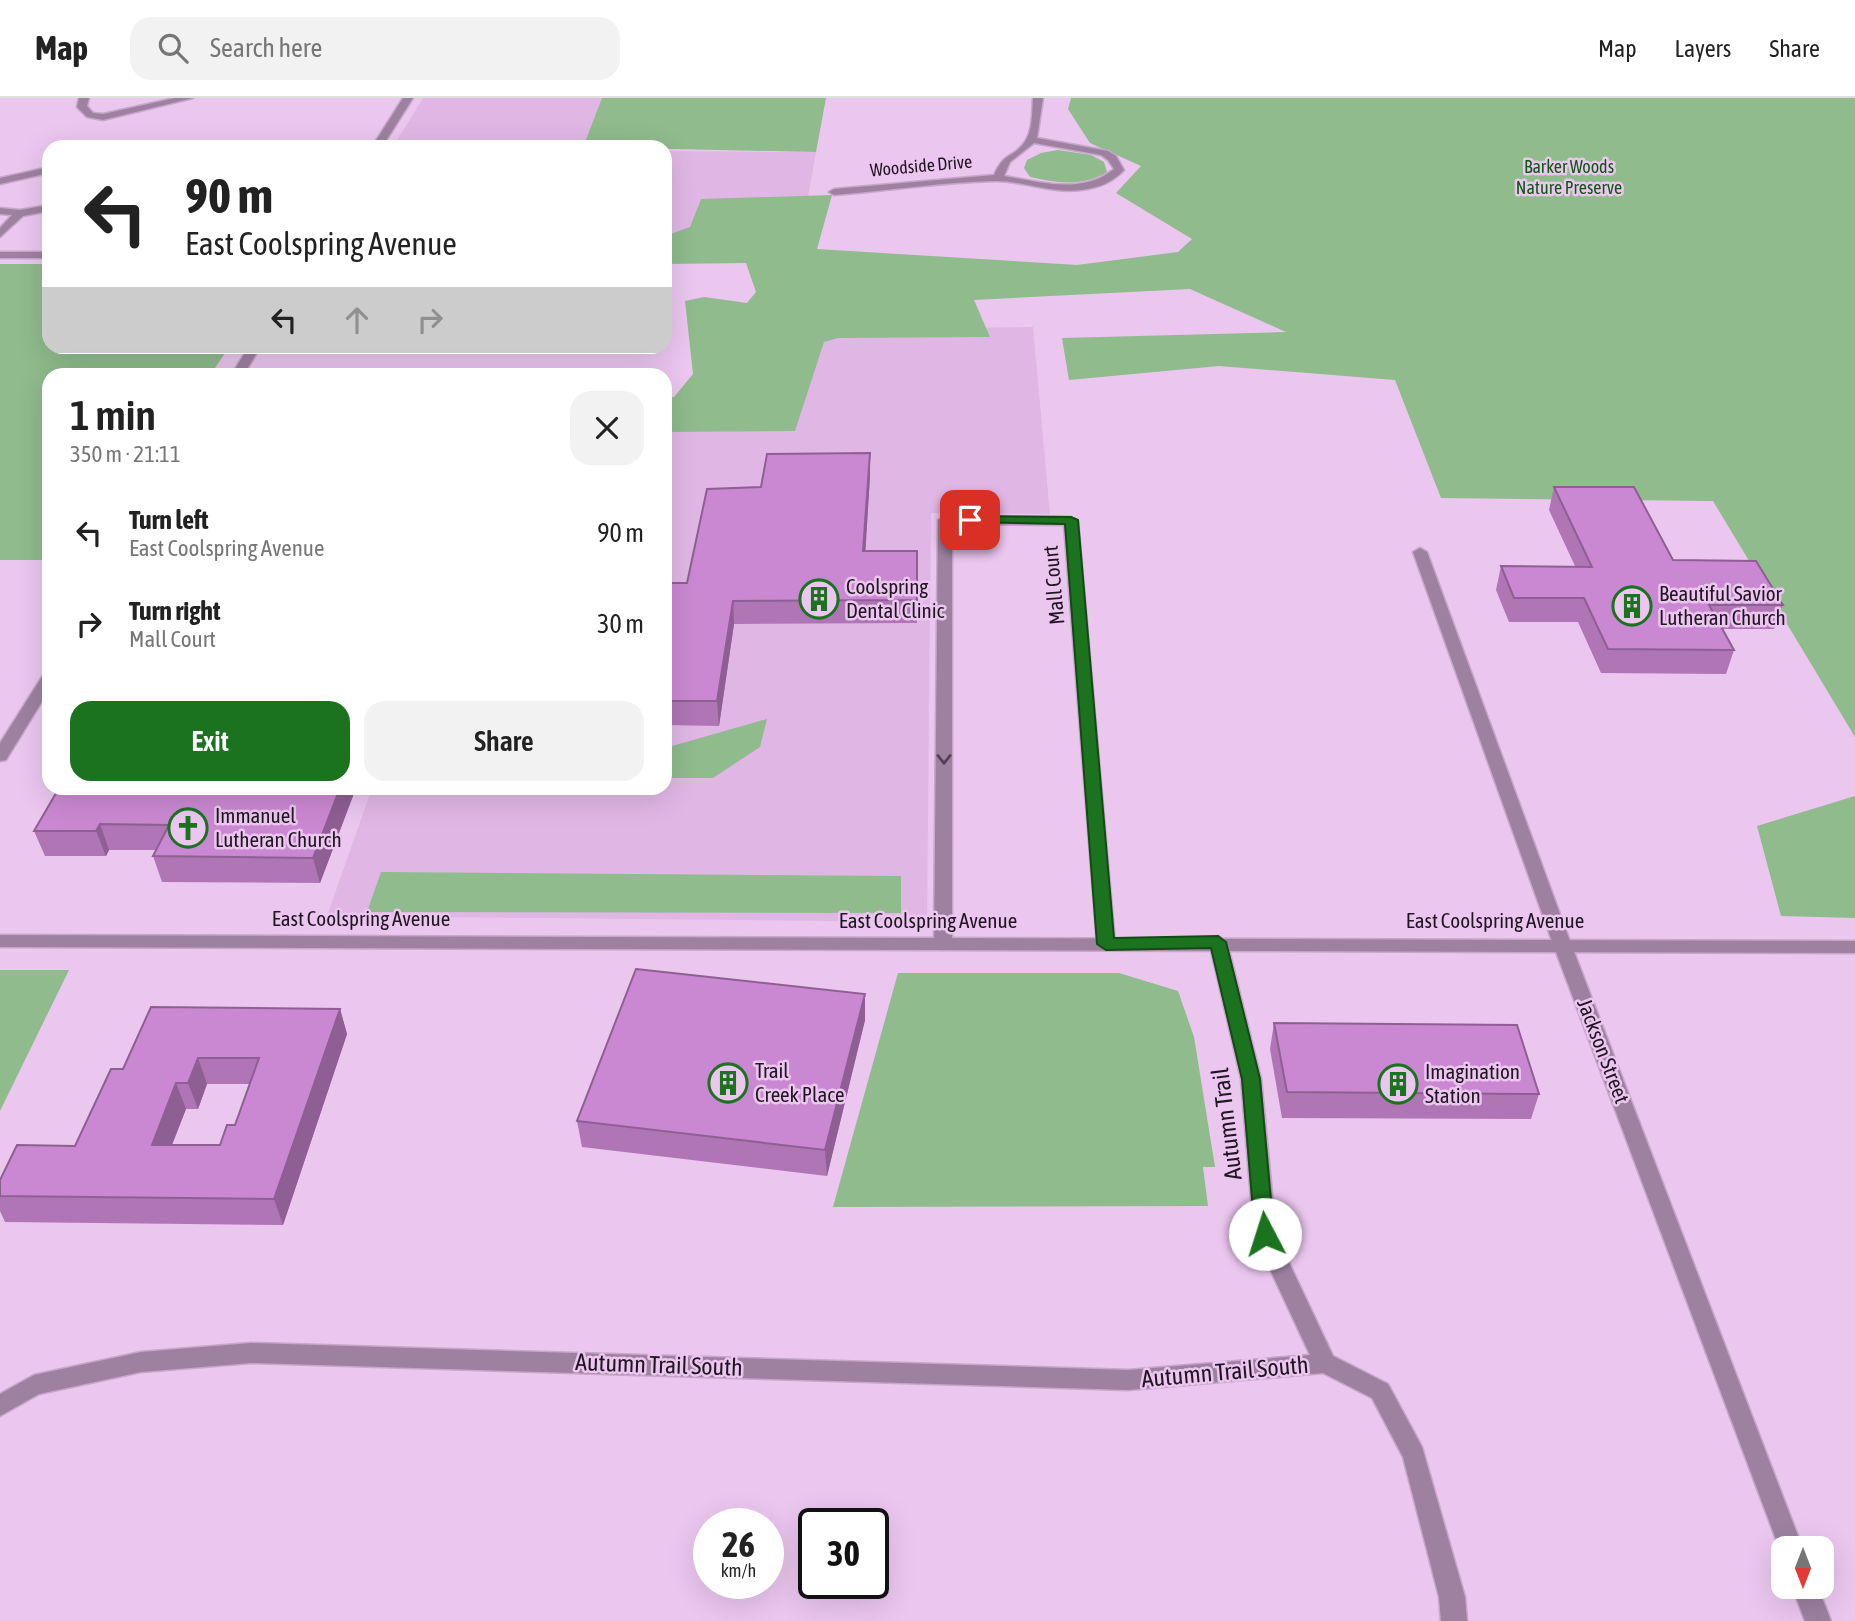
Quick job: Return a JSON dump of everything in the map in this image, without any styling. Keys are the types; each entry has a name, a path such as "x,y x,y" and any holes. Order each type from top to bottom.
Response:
{"street":[{"path":"84,98 82,107 90,115 103,117 188,98"},
{"path":"381,140 408,98"},
{"path":"998,178 1049,187 1090,186 1112,178 1119,170 1112,158 1104,153 1034,140 1038,98"},
{"name":"Woodside Drive","path":"834,192 998,178 1006,160 1026,150 1034,140"},
{"path":"0,181 42,172"},
{"path":"0,211 20,213 42,209"},
{"path":"0,234 20,213"},
{"path":"0,255 42,256"},
{"name":"Mall Court","path":"943,944 945,520 1071,520 1106,944"},
{"name":"Jackson Street","path":"1420,552 1562,944 1786,1536"},
{"path":"0,756 42,689"},
{"name":"East Coolspring Avenue","path":"0,941 943,944 1218,942 1855,947"},
{"name":"Autumn Trail","path":"1218,942 1251,1079 1265,1234 1325,1363"},
{"name":"Autumn Trail South","path":"0,1406 34,1385 141,1362 251,1353 1128,1380 1325,1363"},
{"path":"1325,1363 1380,1391 1414,1455 1452,1597 1454,1621"},
{"path":"1810,1600 1818,1621"}],"shaded area":[{"path":"423,98 602,98 586,140 397,140"},
{"path":"672,151 816,152 797,258 672,257"},
{"path":"1033,327 1050,514 931,513 927,922 327,916 370,795 672,795 672,407 816,330"}],"green space":[{"path":"602,98 826,98 816,152 672,149 672,140 586,140"},
{"name":"Barker Woods Nature Preserve","path":"1071,98 1855,98 1855,737 1713,501 1441,498 1395,380 1219,366 1069,380 1062,338 1286,332 1190,289 974,300 990,337 838,338 824,342 795,431 672,432 672,397 693,374 685,301 704,297 747,303 756,292 746,263 672,264 672,233 690,227 701,199 832,195 817,249 1077,265 1178,252 1192,239 1116,193 1141,166 1090,143 1068,109"},
{"path":"1058,150 1091,155 1104,162 1107,172 1079,182 1030,177 1024,168 1027,160 1041,153"},
{"path":"0,264 42,264 42,354 224,354 215,368 42,368 42,560 0,560"},
{"path":"767,719 760,747 713,778 672,778 672,746"},
{"path":"1855,796 1855,918 1781,916 1757,826"},
{"path":"381,872 901,876 901,913 367,912"},
{"path":"0,970 69,970 0,1111"},
{"path":"898,973 1119,973 1178,991 1194,1037 1215,1167 1203,1167 1208,1206 833,1207"}],"building":[{"path":"870,453 863,551 917,551 917,600 733,601 717,701 672,701 672,583 687,583 707,489 761,487 767,454"},
{"name":"Beautiful Savior Lutheran Church","path":"1554,487 1634,487 1673,560 1756,561 1783,605 1709,605 1734,650 1608,649 1584,598 1514,598 1501,566 1592,567"},
{"path":"55,795 337,795 313,858 153,856 169,825 100,824 96,831 34,831"},
{"name":"Trail Creek Place","path":"636,969 865,994 825,1150 577,1121"},
{"path":"151,1007 340,1009 274,1199 0,1196 0,1180 17,1145 75,1146 111,1069 123,1069","holes":["198,1058 259,1058 235,1125 227,1125 220,1145 152,1145 176,1083 188,1083"]},
{"path":"1274,1023 1517,1025 1539,1094 1287,1092"}],"place":[{"name":"Coolspring Dental Clinic","path":"819,599"},
{"name":"Beautiful Savior Lutheran Church","path":"1632,606"},
{"name":"Immanuel Lutheran Church","path":"188,828"},
{"name":"Trail Creek Place","path":"728,1083"},
{"name":"Imagination Station","path":"1398,1084"}],"route":[{"path":"970,520 1071,520 1106,944 1218,942 1251,1079 1265,1234"}]}
